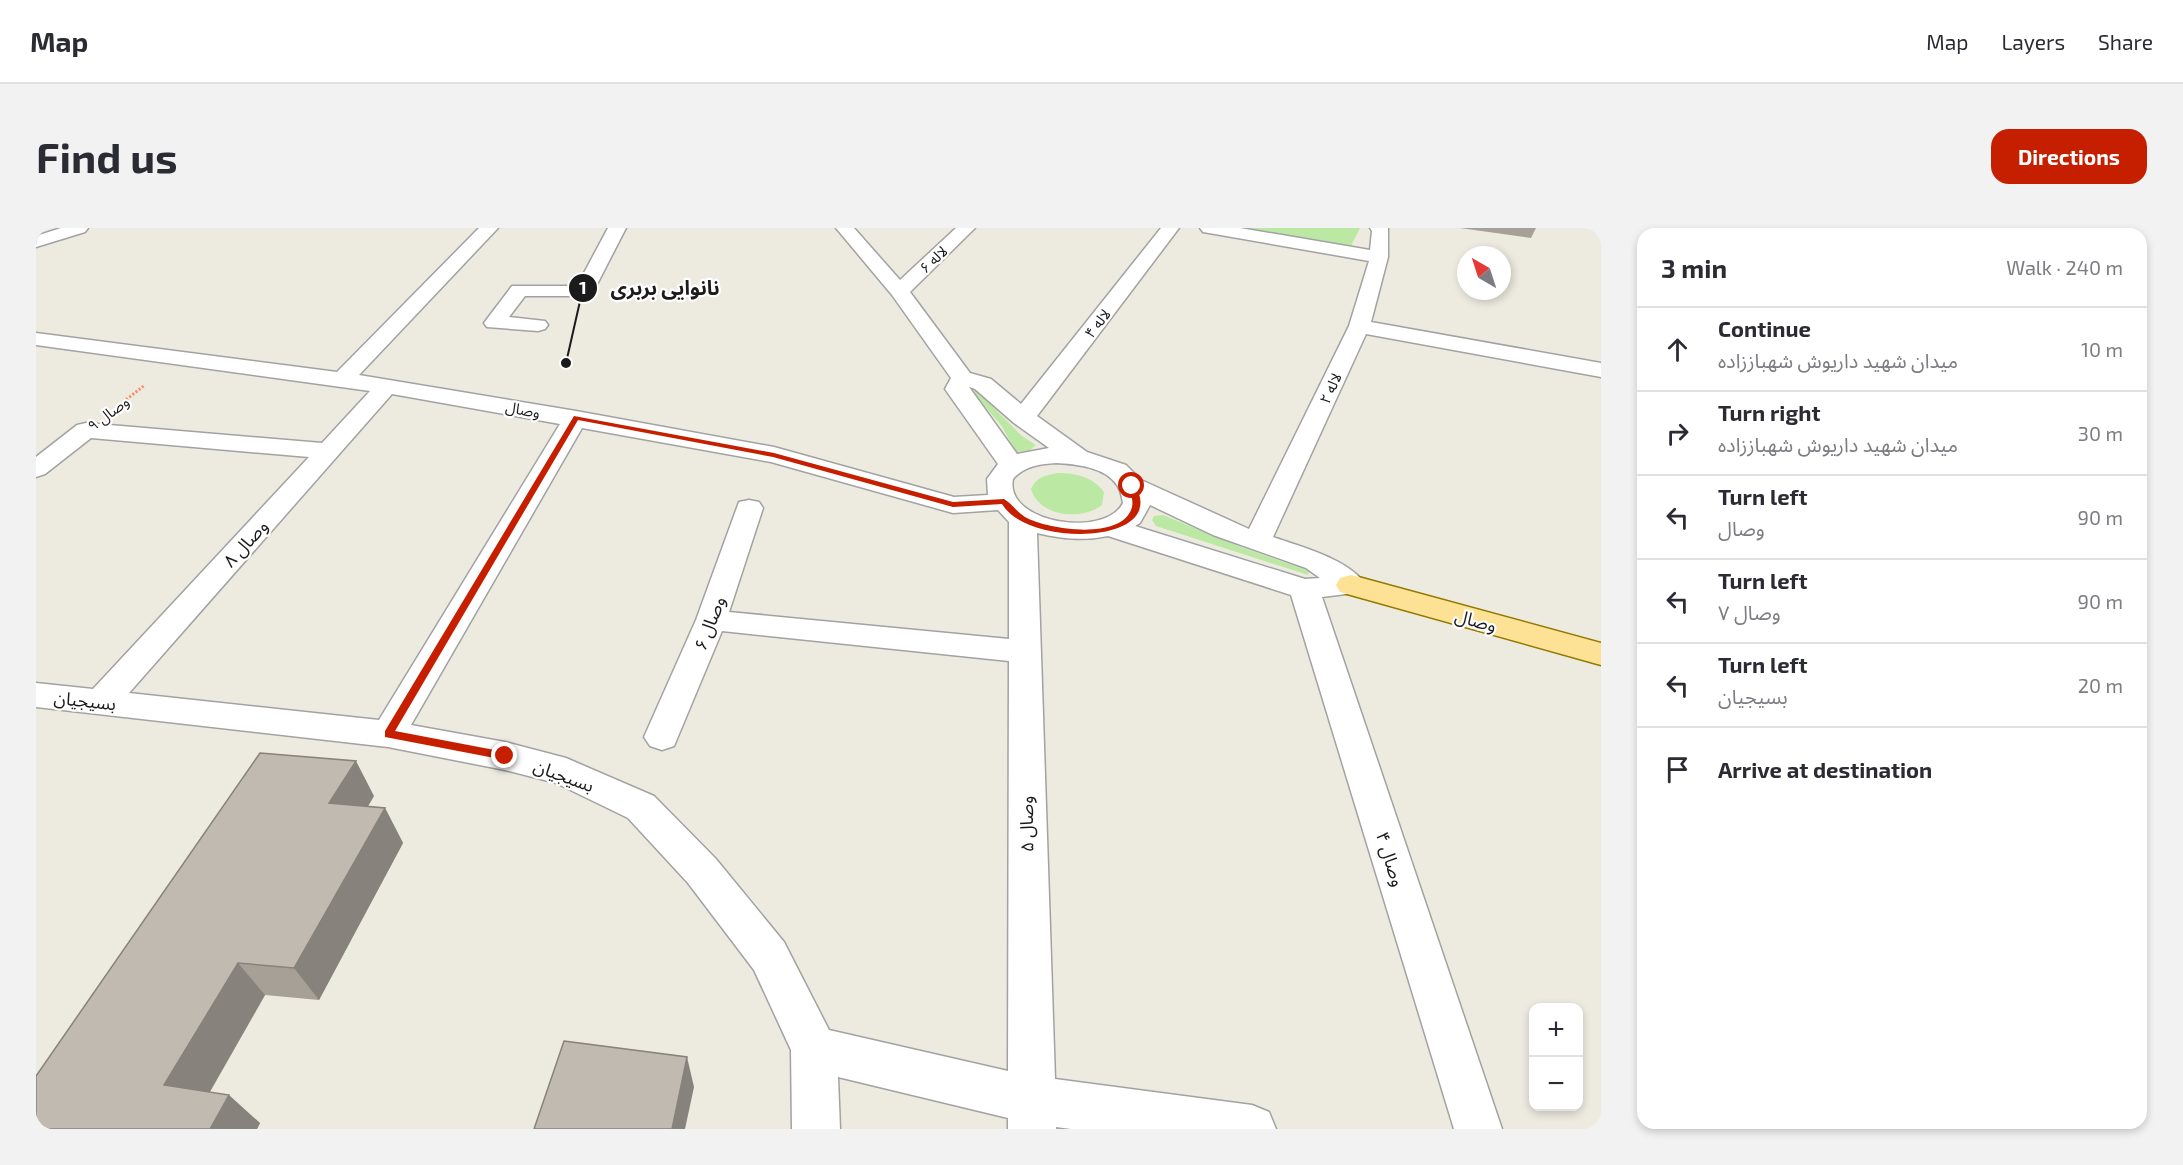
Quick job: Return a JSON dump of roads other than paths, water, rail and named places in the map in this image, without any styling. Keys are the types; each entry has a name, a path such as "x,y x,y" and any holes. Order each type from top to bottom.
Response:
{"main road":[{"name":"وصال","path":"1351,585 1601,654"}],"street":[{"path":"36,242 79,228"},
{"path":"343,379 489,228"},
{"path":"538,325 494,323 519,290 584,292 618,228"},
{"path":"845,228 899,291 962,378 983,384 1023,418 1078,457 1116,471 1132,486 1223,529 1316,562 1351,585"},
{"name":"لاله ۶","path":"899,291 966,228"},
{"name":"لاله ۴","path":"1023,418 1170,228"},
{"path":"1209,228 1379,257"},
{"name":"لاله ۲","path":"1257,541 1359,326 1379,257 1381,230 1379,228"},
{"path":"1359,326 1601,370"},
{"name":"وصال","path":"36,339 343,379 576,418 774,455 953,505 1013,510"},
{"path":"962,378 957,388 1012,466 1036,457 1078,457"},
{"name":"وصال ۸","path":"102,701 387,386"},
{"path":"388,734 576,418"},
{"name":"وصال ۹","path":"36,469 86,429 328,450"},
{"name":"وصال ۵","path":"1012,466 999,482 1000,494 1013,510 1024,652 1032,1114"},
{"path":"1013,510 1043,527 1066,532 1091,533 1112,528 1127,519 1136,508 1136,495 1132,486"},
{"name":"وصال ۶","path":"662,736 711,620 749,508"},
{"path":"1112,528 1304,589 1351,585"},
{"name":"وصال ۴","path":"1304,589 1478,1129"},
{"path":"711,620 1024,652"},
{"name":"بسیجیان","path":"36,695 388,734 505,756 566,772 641,807 702,871 769,956 814,1050 816,1129"},
{"path":"814,1050 1032,1114 1252,1129"}],"place":[{"name":"نانوایی بربری","path":"566,363"}]}
